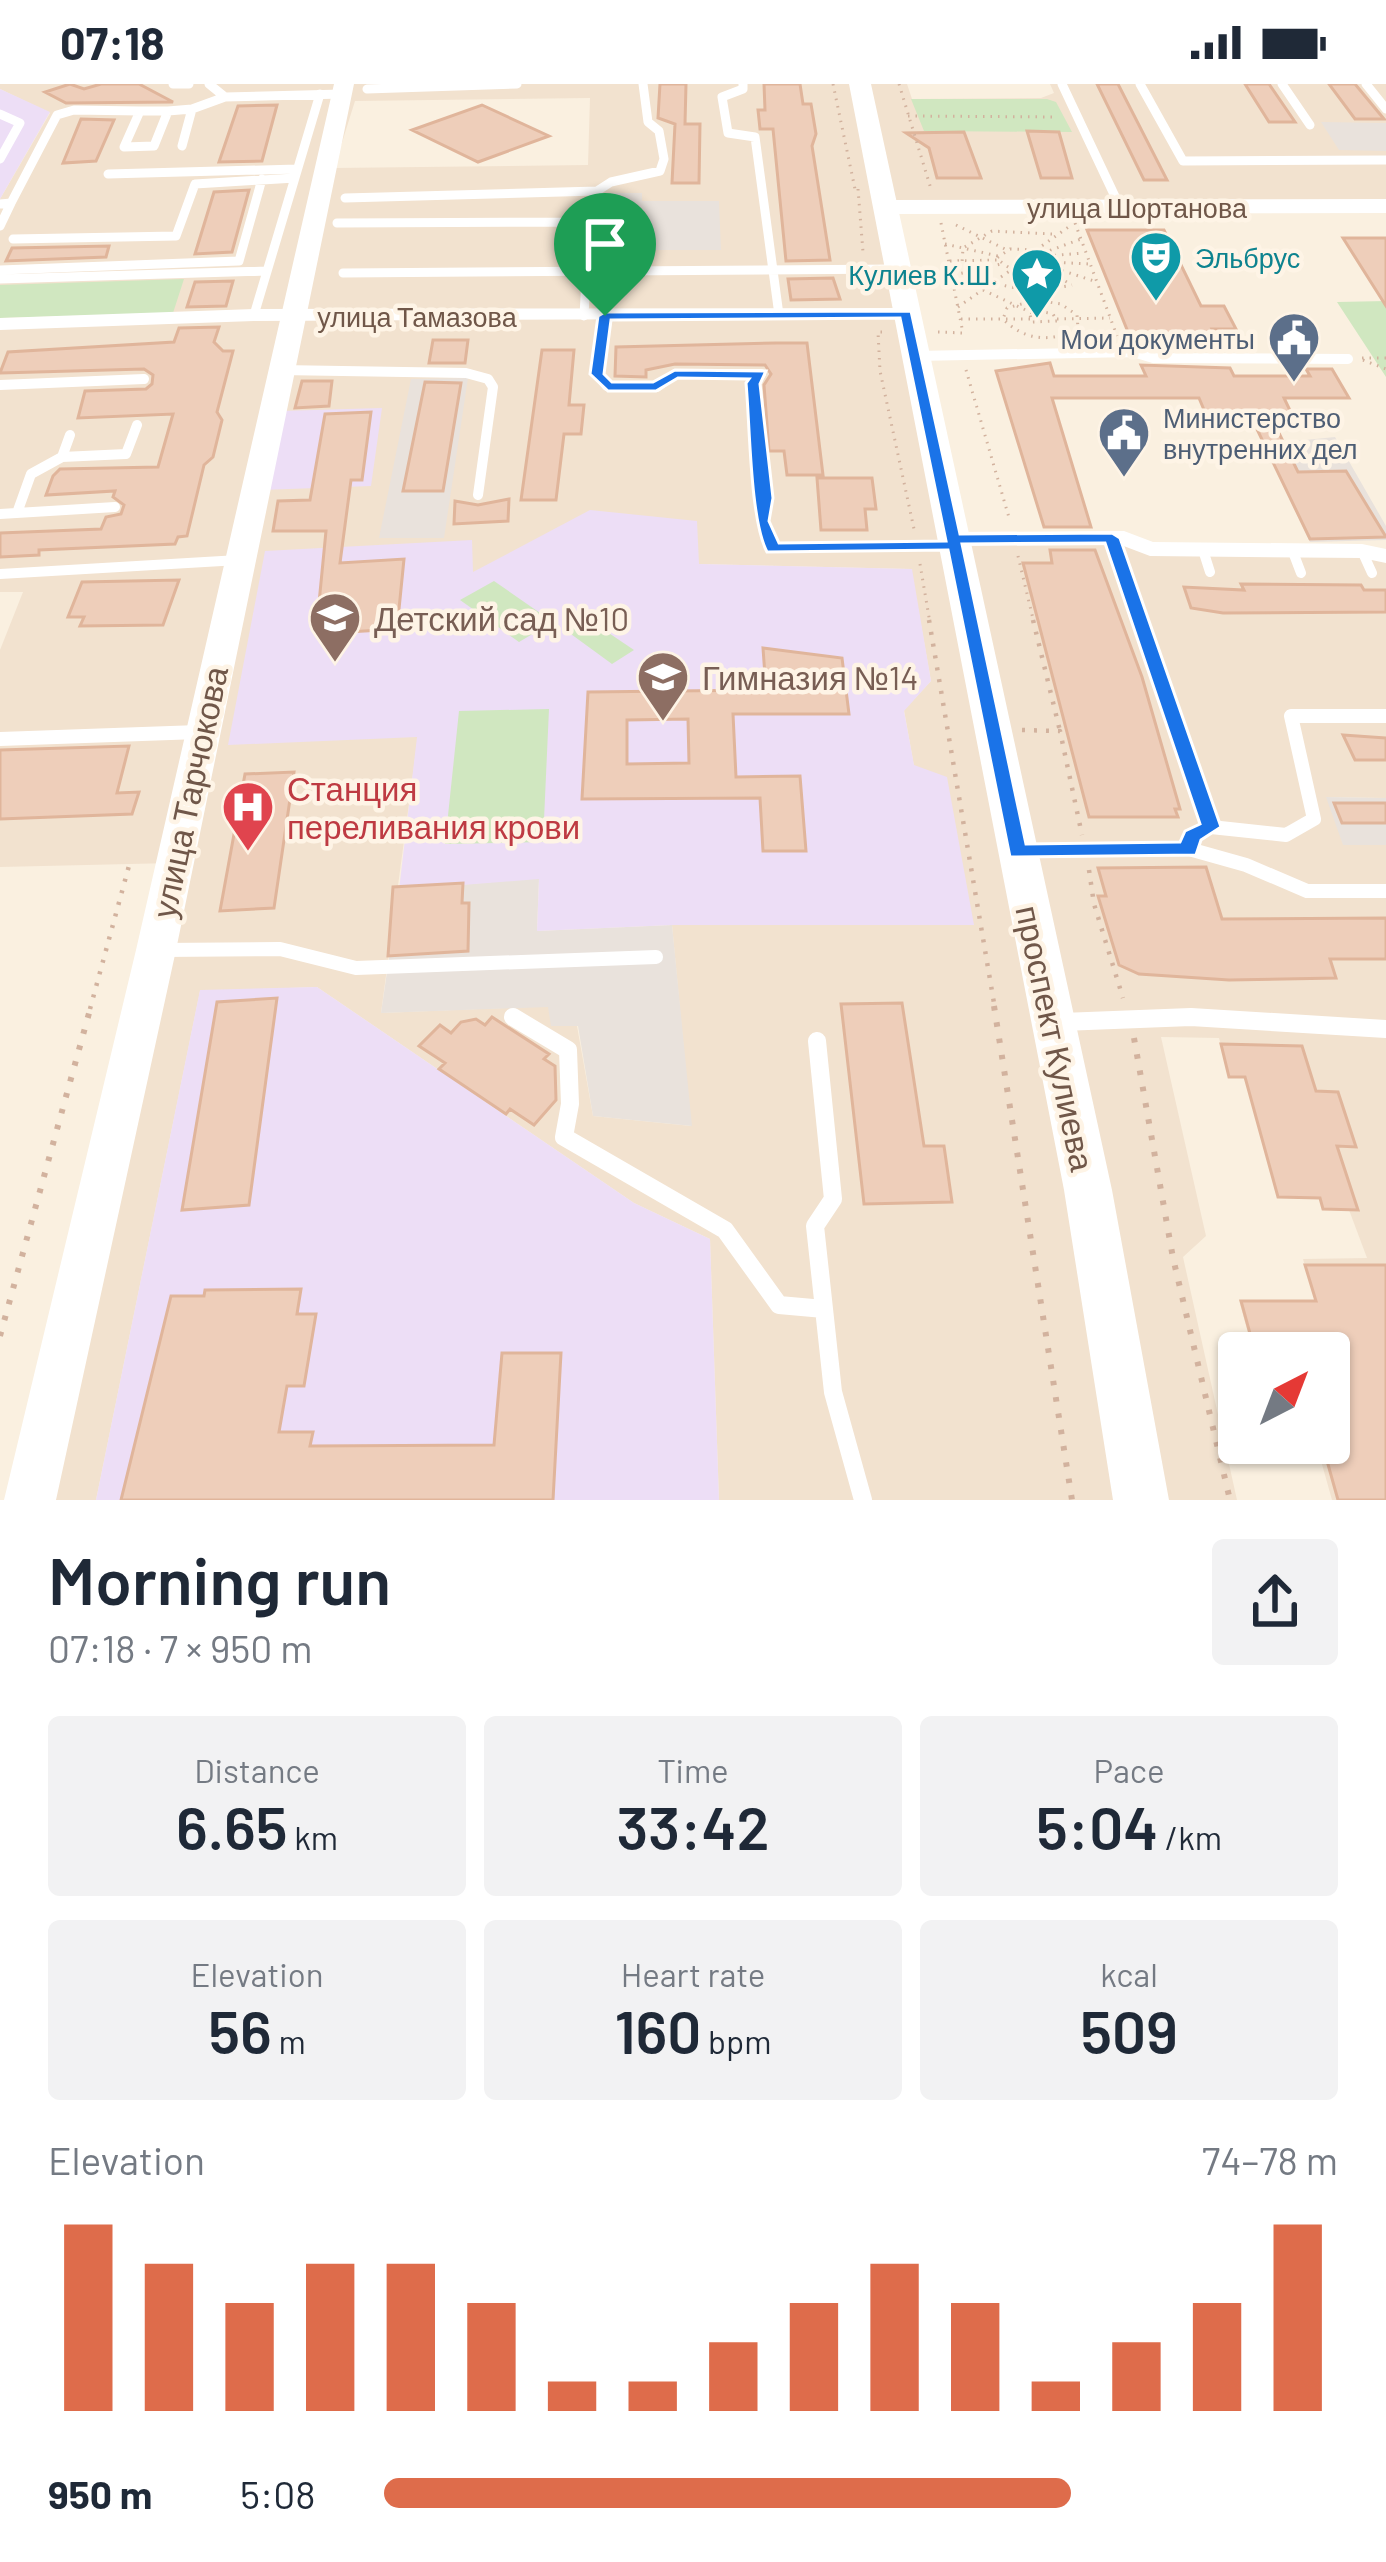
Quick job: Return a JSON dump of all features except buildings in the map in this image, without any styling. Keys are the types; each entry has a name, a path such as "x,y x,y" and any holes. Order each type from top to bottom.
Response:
{"main road":[{"name":"проспект Кулиева","path":"860,84 898,269 896,323 903,364 954,542 1088,1190 1141,1500"}],"street":[{"name":"улица Тарчокова","path":"31,1500 156,950 292,316 335,90"},
{"name":"улица Шортанова","path":"887,207 1386,206"},
{"name":"улица Тамазова","path":"1,326 254,315 779,315 896,323"},
{"path":"954,542 1112,538 1206,561 1373,560"}],"lane":[{"path":"173,84 189,84"},
{"path":"209,84 224,97"},
{"path":"0,226 6,203 57,115 74,110 168,111 192,109 224,97 517,84"},
{"path":"589,222 342,223 350,198 597,191 611,182 660,171 663,144 659,131 648,122 643,84"},
{"path":"743,84 722,97 721,105 728,133 755,137 779,315"},
{"path":"1062,84 1120,207"},
{"path":"1140,84 1183,161 1386,160"},
{"path":"1282,84 1310,125"},
{"path":"1366,84 1386,109"},
{"path":"254,315 296,173 335,90"},
{"path":"182,146 192,109"},
{"path":"140,111 124,146 154,146 168,111"},
{"path":"0,114 20,123 5,141 0,159"},
{"path":"108,174 296,173"},
{"path":"13,239 176,236 195,184 296,173"},
{"path":"0,270 239,261 262,179"},
{"path":"597,191 589,222 597,374 608,386 656,387 675,374 760,374 753,383 765,498 761,521 772,548 954,542"},
{"path":"344,273 898,269"},
{"path":"0,279 267,271"},
{"path":"903,364 1132,352 1153,358 1348,359"},
{"path":"280,370 466,373 488,379 493,387 478,495"},
{"path":"0,385 143,379"},
{"path":"17,513 31,474 62,457 126,454 137,425"},
{"path":"62,457 70,435"},
{"path":"0,514 115,507"},
{"path":"1112,538 1211,827"},
{"path":"0,574 239,560"},
{"path":"1189,849 1192,836 1211,827 1286,836 1314,819 1291,716 1386,716"},
{"path":"0,739 200,732"},
{"path":"1018,851 1189,849 1246,865 1307,891 1386,891"},
{"path":"156,950 280,949 356,968 656,957"},
{"path":"513,1017 568,1050 570,1104 564,1137 725,1230 778,1305 824,1309"},
{"path":"1051,1022 1192,1018 1386,1029"},
{"path":"818,1041 833,1199 815,1226 832,1392 863,1500"}],"path":[{"path":"832,84 855,188 864,263"},
{"path":"899,84 931,189"},
{"path":"908,116 1078,117"},
{"path":"855,188 864,189"},
{"path":"963,333 940,215 1006,250 1019,248 1097,282"},
{"path":"1045,259 1072,284 1032,290 993,283 970,271 962,260 963,248 977,236 1014,229 1054,235 1078,221 1120,344"},
{"path":"1014,229 1019,248"},
{"path":"1045,259 1054,235"},
{"path":"946,244 999,260 1011,270 1028,272 1081,238"},
{"path":"952,275 999,260 1006,250"},
{"path":"1045,259 1086,253"},
{"path":"1045,259 1090,264"},
{"path":"949,261 999,260"},
{"path":"958,307 1011,270"},
{"path":"1028,272 1040,311 1074,331"},
{"path":"930,283 954,283"},
{"path":"982,290 1044,325 1050,338"},
{"path":"1003,319 1012,304 1036,300 1065,306 1078,318"},
{"path":"1044,325 1065,306"},
{"path":"961,320 1031,316 1040,311"},
{"path":"1055,318 1111,318"},
{"path":"1074,331 1078,318"},
{"path":"1003,319 1025,335 1050,338 1074,331"},
{"path":"896,323 878,332 880,371 916,544 1025,1187 1072,1500"},
{"path":"1386,358 1358,358 1386,370"},
{"path":"880,371 903,364"},
{"path":"964,365 1014,533"},
{"path":"911,517 922,517"},
{"path":"1017,543 1094,904 1130,1019 1174,1258 1230,1500"},
{"path":"945,728 965,729"},
{"path":"1022,730 1060,731"},
{"path":"0,1336 130,862"},
{"path":"1025,1187 1038,1187"},
{"path":"1150,1199 1165,1201"}],"shaded area":[{"path":"0,84 907,84 912,99 1041,98 1054,93 1050,84 1386,84 1386,206 888,207 954,539 1124,538 1150,549 1386,556 1386,798 1328,797 1343,844 1386,845 1386,1500 1332,1500 1322,1464 1350,1464 1350,1332 1248,1332 1239,1300 1315,1300 1303,1259 1367,1258 1349,1210 1323,1209 1319,1198 1278,1197 1245,1078 1229,1077 1219,1038 1161,1037 1206,1236 1183,1257 1218,1414 1218,1464 1229,1464 1237,1500 719,1500 710,1239 634,1203 317,987 200,991 96,1500 30,1500 173,863 0,867 0,650 23,592 0,592 0,199 50,113 0,89","holes":["590,98 588,165 334,168 355,101","642,193 641,201 721,250 629,250","472,541 472,572 698,564 911,569 931,681 904,710 914,766 973,925 672,925 691,1126 593,1116 577,1026 549,1006 381,1013 418,736"]},
{"path":"0,89 50,112 0,199"},
{"path":"1321,122 1386,123 1386,151 1339,150"},
{"path":"604,193 642,193 642,201 719,201 721,250 630,250 628,261 599,261"},
{"path":"468,378 444,538 379,538 411,379"},
{"path":"382,408 371,486 262,490 280,411"},
{"path":"1335,437 1386,526 1386,540 1310,542 1264,444"},
{"name":"Гимназия №14","path":"590,510 697,521 699,564 912,569 931,681 904,711 914,765 947,777 974,925 672,925 537,931 539,879 399,890 417,737 228,745 265,551 472,540 473,572"},
{"path":"1326,797 1386,798 1386,845 1343,845"},
{"path":"539,878 537,931 672,925 692,1126 593,1116 578,1026 551,1026 548,1007 381,1013 399,890"},
{"path":"317,987 634,1203 710,1239 719,1500 96,1500 200,990"}],"green space":[{"path":"911,99 1047,99 1056,102 1072,132 924,131"},
{"path":"184,279 173,313 0,318 0,285"},
{"path":"1386,301 1386,377 1337,302"},
{"path":"494,581 553,622 519,642 460,600"},
{"path":"585,617 634,650 612,664 564,629"},
{"path":"549,709 543,842 445,844 459,711"}],"place":[{"name":"Эльбрус","path":"1156,303"},
{"name":"Кулиев К.Ш.","path":"1037,320"},
{"name":"Мои документы","path":"1294,384"},
{"name":"Министерство внутренних дел","path":"1124,479"},
{"name":"Детский сад №10","path":"335,664"},
{"name":"Гимназия №14","path":"663,723"},
{"name":"Станция переливания крови","path":"248,853"}],"route":[{"path":"906,314 953,539 1112,538 1211,827 1192,836 1189,849 1018,851 955,545 772,548 761,521 765,498 753,383 760,374 675,374 662,378 656,387 608,386 597,374 605,316 906,314"}]}
